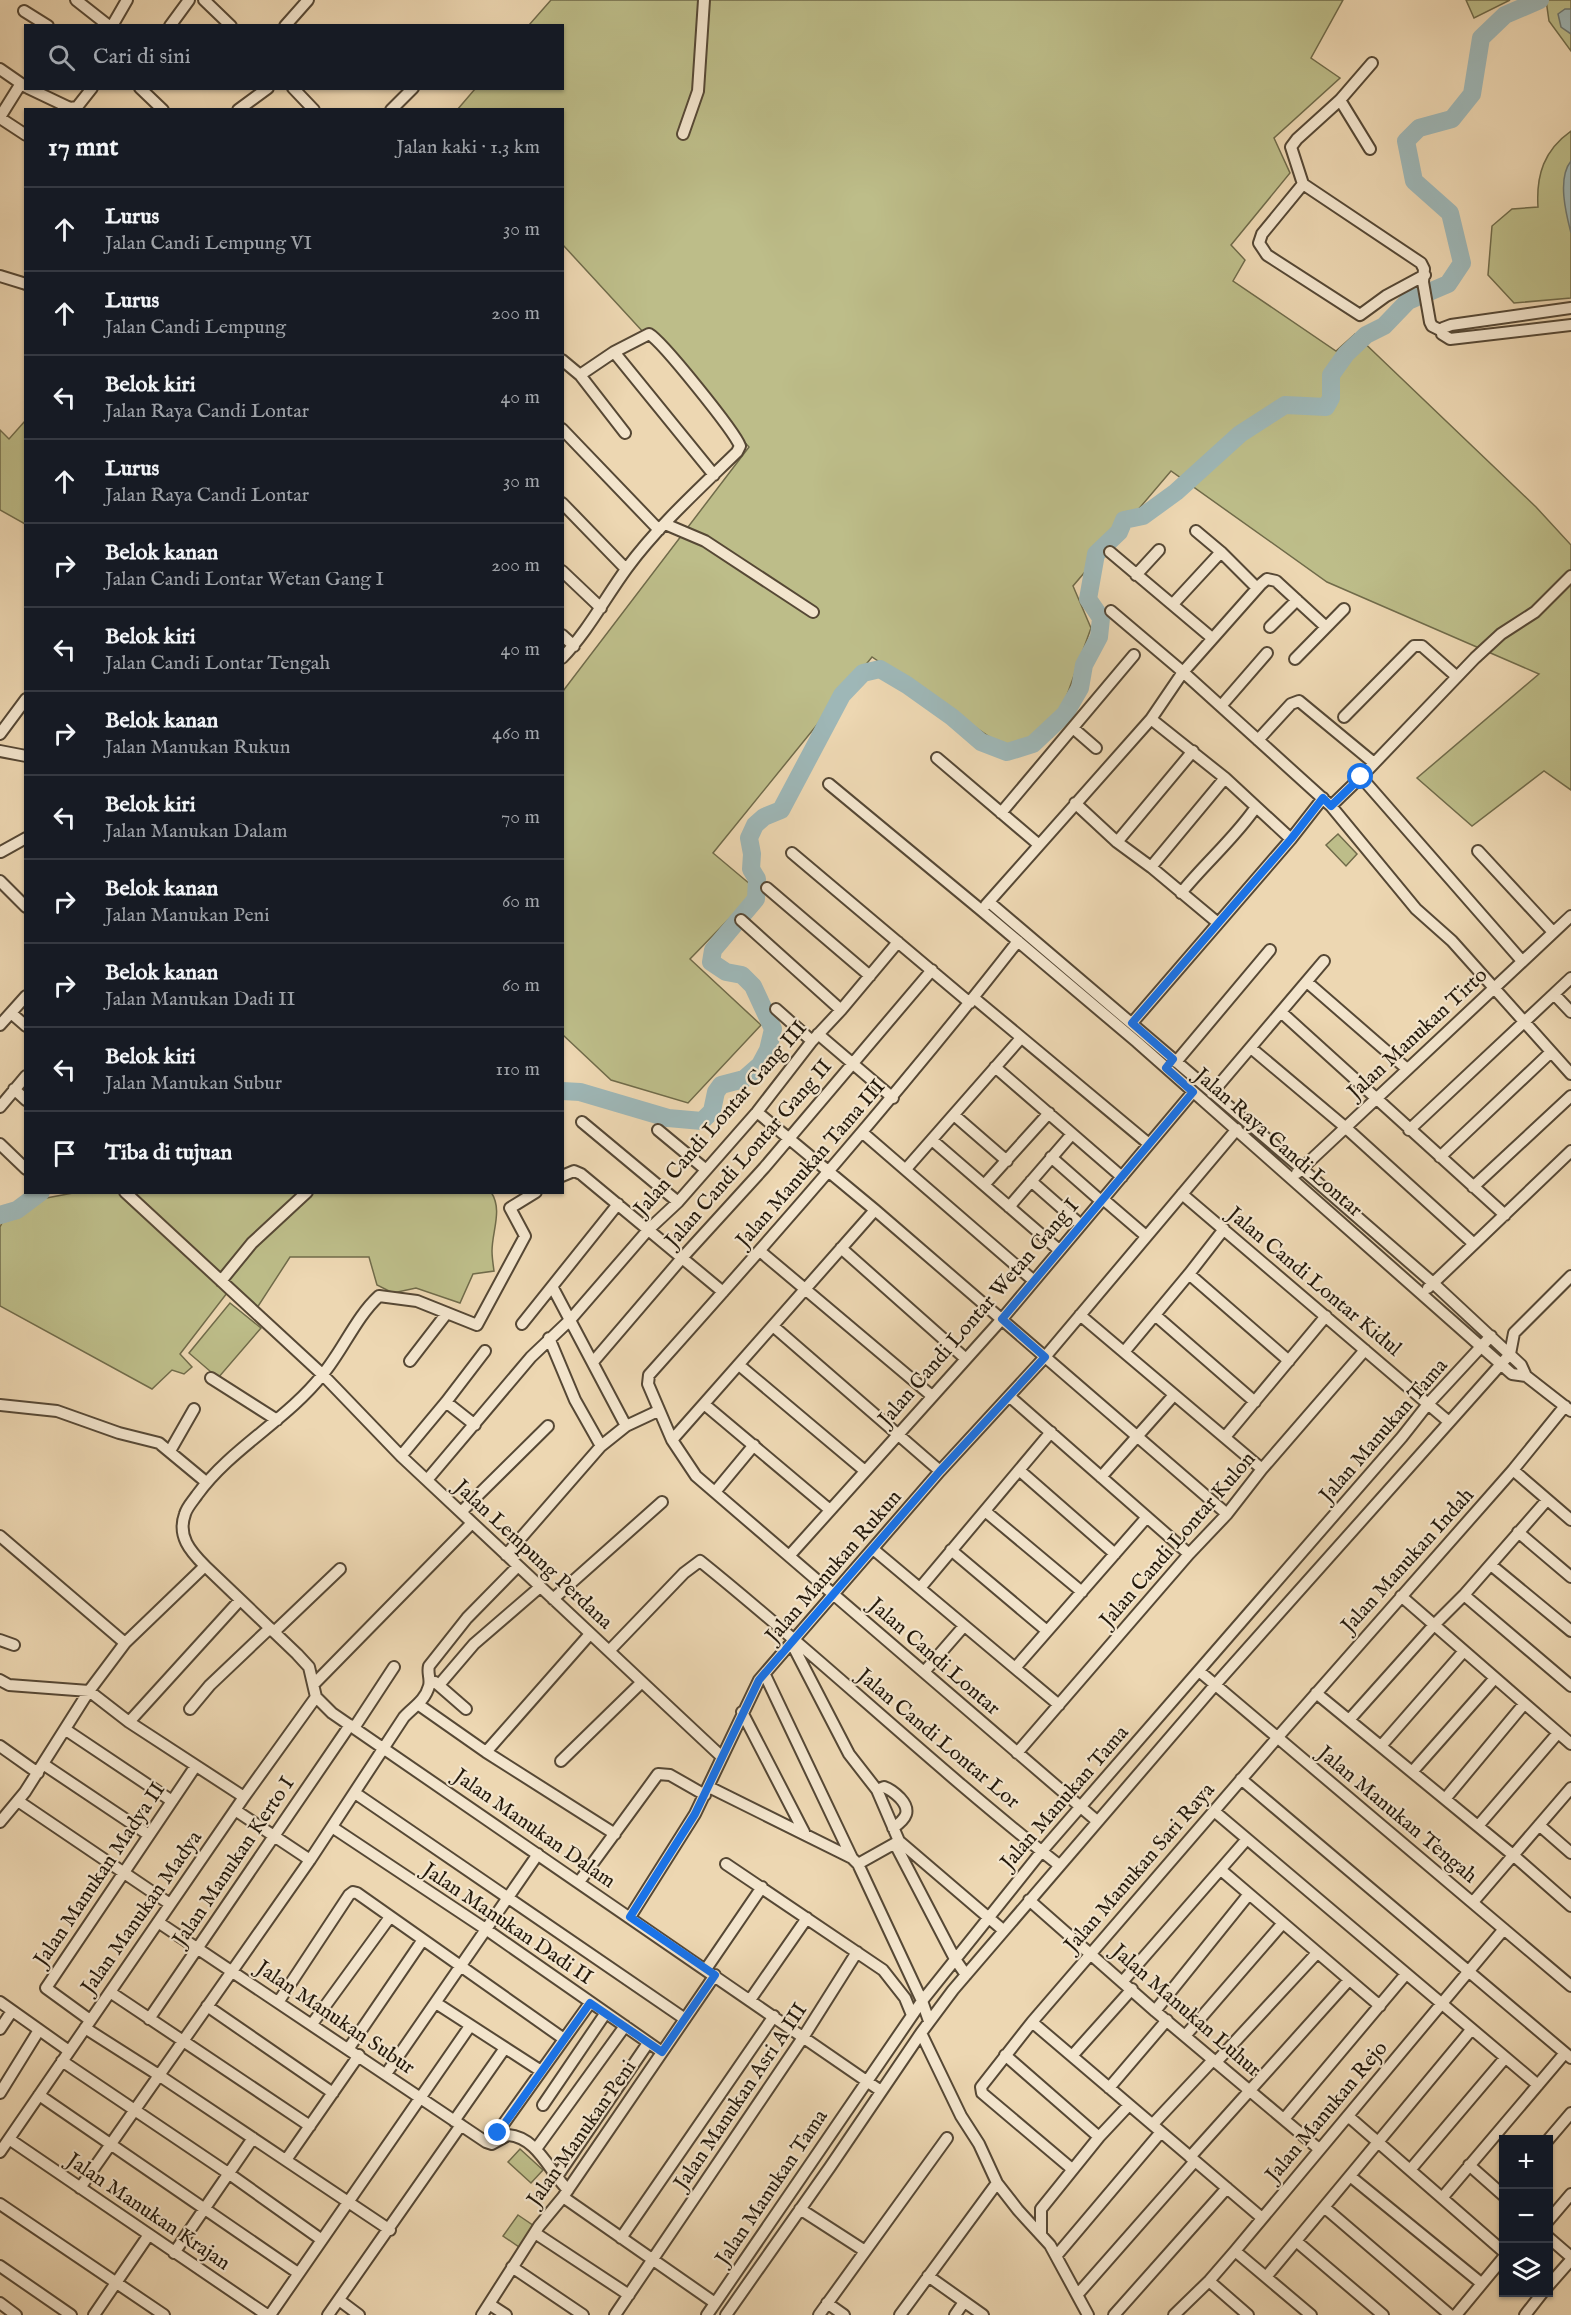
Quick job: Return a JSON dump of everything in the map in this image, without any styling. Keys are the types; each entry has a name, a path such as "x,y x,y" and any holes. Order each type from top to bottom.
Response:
{"street":[{"path":"76,0 108,24"},
{"path":"112,24 127,0"},
{"path":"171,24 189,0"},
{"path":"204,0 229,24"},
{"path":"287,24 308,0"},
{"path":"682,134 698,91 704,0"},
{"path":"24,11 45,24"},
{"path":"1372,63 1340,100 1291,147 1303,184 1420,263 1425,275 1425,292 1432,326 1442,331 1444,336 1450,339 1571,325"},
{"path":"0,69 24,86"},
{"path":"24,88 0,118 24,134"},
{"path":"31,90 70,108 77,107 90,90"},
{"path":"142,90 160,108"},
{"path":"241,108 265,90"},
{"path":"295,90 312,108"},
{"path":"393,108 411,90"},
{"path":"1340,100 1370,149"},
{"path":"1303,184 1262,234 1260,243 1267,255 1360,315 1386,296 1425,275"},
{"path":"0,276 24,283"},
{"path":"1442,331 1443,328 1451,325 1571,308"},
{"path":"564,656 574,646 626,569 662,527 737,452 739,444 661,345 649,334 614,352 580,375"},
{"path":"614,352 714,474"},
{"path":"564,365 580,375 625,433"},
{"path":"565,436 662,527 705,541 813,612"},
{"path":"564,505 626,569"},
{"path":"1196,531 1257,588"},
{"path":"1136,575 1159,550"},
{"path":"1110,552 1212,638"},
{"path":"1173,604 1221,552"},
{"path":"564,573 601,608"},
{"path":"1132,1023 1291,839 1327,802 1361,777 1456,676 1501,634 1535,612 1571,576"},
{"path":"985,906 1152,719 1183,672 1267,579 1276,581 1326,627"},
{"path":"1270,627 1297,600"},
{"path":"1294,659 1344,609"},
{"path":"1111,610 1327,802 1416,909 1452,941 1571,1074"},
{"path":"564,637 574,646"},
{"path":"1344,717 1414,646 1422,646 1456,676"},
{"path":"1221,706 1267,653"},
{"path":"1001,813 1134,655"},
{"path":"1258,740 1291,704 1299,701 1374,763"},
{"path":"0,734 24,702"},
{"path":"1152,719 1225,778 1291,839"},
{"path":"1073,728 1096,748"},
{"path":"0,751 24,756"},
{"path":"1117,843 1193,751"},
{"path":"937,758 1038,844"},
{"path":"1361,777 1522,962"},
{"path":"1151,867 1225,778"},
{"name":"Jalan Raya Candi Lontar","path":"829,784 985,906 1145,1042 1212,1092 1433,1283 1510,1354 1521,1365 1526,1376"},
{"path":"1075,803 1117,843 1151,867 1218,923"},
{"path":"1181,893 1199,870 1239,831 1256,807"},
{"path":"0,851 24,839"},
{"path":"1478,851 1553,932"},
{"path":"792,854 1149,1144"},
{"path":"0,881 24,905"},
{"path":"767,888 870,976"},
{"name":"Jalan Raya Candi Lontar","path":"985,906 1018,941 1037,950"},
{"name":"Jalan Manukan Tirto","path":"1291,1179 1571,916"},
{"path":"741,920 841,1010"},
{"name":"Jalan Manukan Tama III","path":"658,1411 648,1384 649,1375 761,1252 893,1098 1018,941"},
{"name":"Jalan Candi Lontar Gang III","path":"426,1480 549,1338 570,1320 648,1230 678,1202 757,1112 815,1038 898,942"},
{"path":"1172,1063 1270,950"},
{"path":"1212,1092 1324,961"},
{"name":"Jalan Candi Lontar Gang II","path":"593,1362 682,1258 731,1206 932,970"},
{"path":"1409,1130 1571,978"},
{"path":"1307,982 1407,1070"},
{"path":"1554,994 1571,1012"},
{"path":"0,1025 24,998"},
{"name":"Jalan Raya Candi Lontar","path":"1105,1008 1132,1023 1145,1042"},
{"path":"776,1009 852,1064 893,1098"},
{"path":"1281,1012 1505,1215"},
{"path":"11,1013 24,1024"},
{"path":"906,1169 1021,1038"},
{"path":"1251,1048 1345,1127 1474,1244"},
{"path":"1440,1157 1551,1052"},
{"name":"Jalan Raya Candi Lontar","path":"1172,1063 1193,1092 1500,1364 1512,1374 1526,1376"},
{"path":"995,1067 1122,1176"},
{"path":"0,1107 24,1078"},
{"path":"14,1089 24,1098"},
{"name":"Jalan Candi Lontar Wetan Gang I","path":"790,1555 1002,1319 1193,1092"},
{"path":"1473,1186 1571,1096"},
{"path":"757,1112 875,1210 1227,1514"},
{"path":"984,1185 1049,1113"},
{"path":"954,1114 1007,1161"},
{"path":"582,1122 678,1202"},
{"name":"Jalan Manukan Rukun","path":"630,1917 684,1835 759,1680 940,1471 1045,1357 1237,1129"},
{"path":"658,1130 705,1169"},
{"path":"863,1133 1034,1281"},
{"path":"1009,1207 1072,1134"},
{"path":"932,1140 1059,1250"},
{"path":"0,1144 24,1167"},
{"path":"1423,1294 1571,1151"},
{"path":"1052,1157 1146,1236"},
{"path":"564,1175 571,1171 578,1172 723,1292"},
{"path":"1031,1181 1081,1225"},
{"name":"Jalan Lempung Perdana","path":"127,1194 323,1375 426,1480 722,1757"},
{"path":"221,1281 252,1244 305,1194"},
{"path":"316,1697 309,1667 190,1551 186,1544 182,1523 186,1509 206,1482 278,1420 323,1375 368,1308 379,1296 417,1301 477,1325 525,1236 510,1208 533,1194"},
{"name":"Jalan Candi Lontar Kidul","path":"1182,1194 1449,1422"},
{"path":"522,1324 618,1204"},
{"path":"672,1440 875,1210"},
{"path":"1124,1352 1224,1229"},
{"path":"841,1248 966,1359"},
{"path":"761,1252 932,1396"},
{"path":"1189,1274 1289,1361"},
{"path":"1510,1354 1514,1333 1571,1276"},
{"path":"553,1287 626,1426"},
{"path":"410,1361 447,1313"},
{"path":"1080,1315 1262,1469"},
{"path":"1155,1315 1255,1402"},
{"path":"1225,1437 1326,1316"},
{"path":"773,1326 940,1471"},
{"path":"1491,1336 1514,1333"},
{"name":"Jalan Manukan Tama","path":"707,2315 816,2159 912,2015 988,1917 1042,1851 1402,1437 1428,1404 1491,1336"},
{"path":"549,1338 576,1400 601,1446"},
{"name":"Jalan Candi Lontar Kulon","path":"1017,1754 1189,1554 1227,1514 1262,1469 1365,1350"},
{"path":"401,1456 485,1351"},
{"name":"Jalan Manukan Tama","path":"726,2315 921,2032 966,1975 1215,1685 1510,1354"},
{"path":"739,1365 865,1472"},
{"path":"1526,1376 1568,1408"},
{"path":"211,1378 278,1420"},
{"path":"1101,1477 1174,1395"},
{"path":"1009,1396 1189,1554"},
{"path":"446,1402 476,1425"},
{"path":"704,1404 830,1510"},
{"path":"0,1405 57,1411 119,1433 159,1443 206,1482"},
{"name":"Jalan Manukan Indah","path":"1277,1738 1568,1408"},
{"path":"170,1451 194,1409"},
{"path":"506,1555 601,1446 626,1426 658,1411"},
{"name":"Jalan Candi Lontar","path":"658,1411 672,1440 696,1476 1097,1821"},
{"path":"461,1512 548,1426"},
{"path":"920,1588 1051,1432"},
{"path":"715,1492 754,1445"},
{"path":"1019,1470 1115,1554"},
{"path":"1513,1470 1571,1520"},
{"path":"1349,1720 1491,1565 1547,1500"},
{"path":"553,1599 662,1502"},
{"path":"985,1511 1082,1592"},
{"path":"1015,1668 1148,1517"},
{"path":"314,1684 472,1523"},
{"path":"1518,1532 1571,1577"},
{"path":"0,1536 125,1643"},
{"path":"873,1549 1059,1705"},
{"path":"951,1550 1047,1631"},
{"name":"Jalan Candi Lontar Lor","path":"609,1651 684,1573 700,1561 1059,1865"},
{"path":"1491,1565 1571,1631"},
{"path":"1,1820 18,1801 90,1691 125,1643 205,1566"},
{"path":"466,1709 434,1682 427,1672 429,1666 467,1618 518,1566"},
{"path":"190,1709 210,1685 340,1569"},
{"path":"80,2188 310,1860 404,1717 419,1705 434,1682 540,1587"},
{"path":"1464,1595 1571,1686"},
{"path":"1401,1596 1571,1744"},
{"path":"129,1722 240,1600"},
{"path":"924,1672 964,1626"},
{"path":"486,1752 590,1634"},
{"path":"0,1640 14,1645"},
{"path":"793,1642 849,1754 870,1778 877,1790 897,1843 955,1959 966,1975"},
{"path":"1381,1746 1464,1652"},
{"name":"Jalan Manukan Kerto I","path":"149,2019 274,1835 394,1667"},
{"name":"Jalan Manukan Tengah","path":"1199,1671 1571,1986"},
{"path":"765,1675 922,2001 929,2021"},
{"path":"1412,1772 1495,1678"},
{"path":"0,1680 9,1685 90,1691 129,1722 244,1797"},
{"path":"561,1761 642,1682"},
{"path":"1316,1693 1513,1855 1571,1906"},
{"name":"Jalan Manukan Dalam","path":"316,1697 332,1713 882,2091"},
{"name":"Jalan Manukan Madya","path":"0,2152 244,1797 316,1697"},
{"path":"1445,1799 1524,1704"},
{"path":"419,1705 486,1752 615,1834"},
{"path":"742,1712 804,1832"},
{"path":"66,1730 172,1801"},
{"path":"1478,1826 1558,1733"},
{"name":"Jalan Manukan Sari Raya","path":"1072,2169 980,2089 1032,2022 1277,1738"},
{"path":"0,1746 150,1835"},
{"name":"Jalan Manukan Madya II","path":"88,2024 46,1988 195,1767"},
{"path":"579,1882 658,1774 670,1775 804,1832 855,1861"},
{"path":"1241,1779 1568,2056 1538,2085 1442,2198"},
{"path":"877,1790 884,1787 890,1789 907,1807 908,1812 905,1818 893,1828"},
{"path":"354,1793 684,2019"},
{"path":"1473,1902 1539,1825 1569,1794"},
{"path":"18,1801 170,1904"},
{"path":"235,1810 310,1860"},
{"path":"1214,1810 1538,2085"},
{"path":"1539,1825 1571,1853"},
{"name":"Jalan Manukan Dadi II","path":"332,1827 487,1930 662,2052"},
{"path":"1123,1981 1248,1839"},
{"path":"855,1861 897,1843"},
{"path":"897,1843 1003,1930"},
{"path":"386,2073 538,1854"},
{"path":"726,1863 858,1952 888,1975 905,1998 912,2015"},
{"path":"1221,1870 1380,2006"},
{"name":"Jalan Manukan Peni","path":"482,2315 535,2233 684,2019 762,1887"},
{"path":"279,2001 353,1892 564,2039"},
{"path":"1155,2010 1249,1894"},
{"name":"Jalan Manukan Luhur","path":"1029,1900 1319,2149"},
{"path":"312,2024 390,1917"},
{"path":"750,2000 807,1918"},
{"name":"Jalan Manukan Subur","path":"158,1922 492,2144"},
{"path":"1185,2036 1283,1923"},
{"name":"Jalan Manukan Rejo","path":"1179,2313 1209,2281 1504,1929"},
{"path":"349,2048 422,1941"},
{"name":"Jalan Manukan Asri A III","path":"615,2315 804,2036 858,1952"},
{"path":"1057,2255 1157,2128 1215,2061 1317,1953"},
{"path":"1284,2119 1406,1974"},
{"path":"1078,2294 1250,2089 1349,1980"},
{"path":"1072,2056 1132,1989"},
{"path":"110,1992 310,2126"},
{"path":"0,2002 69,2051"},
{"path":"435,2003 541,2072"},
{"path":"492,2144 590,2003"},
{"path":"207,2006 333,2093"},
{"path":"0,2029 12,2011"},
{"path":"543,2104 605,2014"},
{"path":"621,2238 774,2016"},
{"path":"1109,2088 1167,2020"},
{"path":"1032,2022 1262,2218"},
{"path":"88,2024 159,2075 390,2230"},
{"path":"268,2315 349,2203 470,2026"},
{"path":"536,2149 625,2026"},
{"path":"0,2093 39,2030"},
{"path":"1266,2277 1471,2030"},
{"path":"921,2032 961,2116 979,2144 997,2183 1057,2255 1088,2315"},
{"path":"556,2178 648,2043"},
{"path":"328,2315 390,2230 505,2048"},
{"path":"286,2160 359,2055"},
{"path":"1005,2055 1100,2137"},
{"path":"1410,2170 1504,2058"},
{"path":"62,2061 322,2241"},
{"path":"39,2095 298,2273"},
{"path":"1041,2233 1041,2209 1072,2169 1129,2105"},
{"path":"1552,2135 1571,2114"},
{"path":"1348,2116 1499,2250"},
{"path":"492,2144 508,2135 525,2139 536,2149 565,2193 621,2238 715,2303"},
{"path":"174,2253 253,2138"},
{"path":"819,2315 947,2138"},
{"name":"Jalan Manukan Krajan","path":"9,2139 148,2236 268,2315"},
{"path":"816,2159 830,2167"},
{"path":"1469,2165 1499,2191"},
{"path":"1350,2176 1481,2283"},
{"path":"900,2315 997,2183"},
{"path":"1114,2315 1227,2188"},
{"path":"1553,2215 1571,2194"},
{"path":"0,2204 164,2315"},
{"path":"1324,2207 1450,2315"},
{"path":"800,2209 865,2251"},
{"path":"535,2233 629,2295"},
{"path":"94,2315 148,2236"},
{"path":"1296,2241 1383,2315"},
{"path":"1553,2242 1571,2258 1553,2280"},
{"path":"1235,2250 1311,2315"},
{"path":"1456,2315 1499,2259"},
{"path":"0,2266 71,2315"},
{"path":"512,2267 583,2315"},
{"path":"928,2276 983,2315"},
{"path":"1209,2281 1248,2315"},
{"path":"1525,2315 1539,2297"},
{"path":"339,2300 359,2315"},
{"path":"955,2315 964,2302"},
{"path":"0,2303 16,2315"},
{"path":"827,2303 844,2315"},
{"path":"489,2304 506,2315"}],"green space":[{"path":"551,0 1343,0 1311,58 1340,78 1274,138 1290,173 1231,245 1245,260 1233,281 1336,351 1355,334 1536,507 1571,545 1571,790 1544,771 1472,826 1417,778 1539,674 1327,582 1171,471 1073,586 1091,628 1052,737 1003,746 872,657 713,853 757,890 690,959 761,1025 688,1103 611,1080 564,1036 564,690 749,447 564,246 564,108 459,108 474,90 564,90 564,24 530,24"},
{"path":"1466,0 1510,0 1474,18"},
{"path":"1546,0 1571,0 1571,51 1549,21"},
{"path":"1571,131 1571,298 1514,303 1488,275 1492,226 1512,209 1538,207 1540,174 1544,164 1554,146"},
{"path":"24,422 24,523 0,510 0,430 9,439"},
{"path":"1338,834 1357,854 1346,866 1326,845"},
{"path":"68,1194 492,1194 497,1213 492,1243 494,1271 473,1274 460,1303 416,1288 393,1293 377,1285 369,1257 290,1257 255,1311 227,1293 180,1354 192,1367 184,1374 172,1370 152,1389 0,1306 0,1227 3,1221 41,1199"},
{"path":"230,1303 261,1328 218,1378 189,1353"},
{"path":"520,2149 543,2170 531,2183 508,2162"},
{"path":"518,2215 537,2228 522,2249 503,2236"}],"water":[{"path":"1565,9 1571,9 1571,34 1561,27 1558,14"},
{"path":"1571,161 1571,233 1565,206 1564,177"}],"waterway":[{"path":"564,1091 580,1092 668,1118 702,1121 712,1111 716,1092 721,1085 744,1079 760,1065 768,1050 773,1029 753,986 742,975 726,972 711,962 713,950 756,899 757,879 751,869 752,854 749,838 755,825 764,817 781,810 842,695 863,673 880,669 952,717 981,742 1007,752 1033,744 1065,714 1080,688 1084,665 1099,637 1101,618 1088,599 1096,554 1119,532 1124,520 1143,516 1176,492 1240,434 1285,405 1326,407 1331,398 1331,375 1346,354 1366,335 1384,326 1408,301 1448,284 1462,263 1450,213 1414,181 1406,141 1419,128 1452,119 1472,94 1481,38 1505,15 1540,0"},
{"path":"0,1215 17,1210 38,1194"}],"route":[{"path":"498,2133 590,2003 662,2052 715,1975 630,1917 684,1835 759,1680 940,1471 1045,1357 1002,1319 1193,1092 1166,1068 1173,1059 1132,1023 1291,839 1323,798 1331,806 1361,777"}]}
